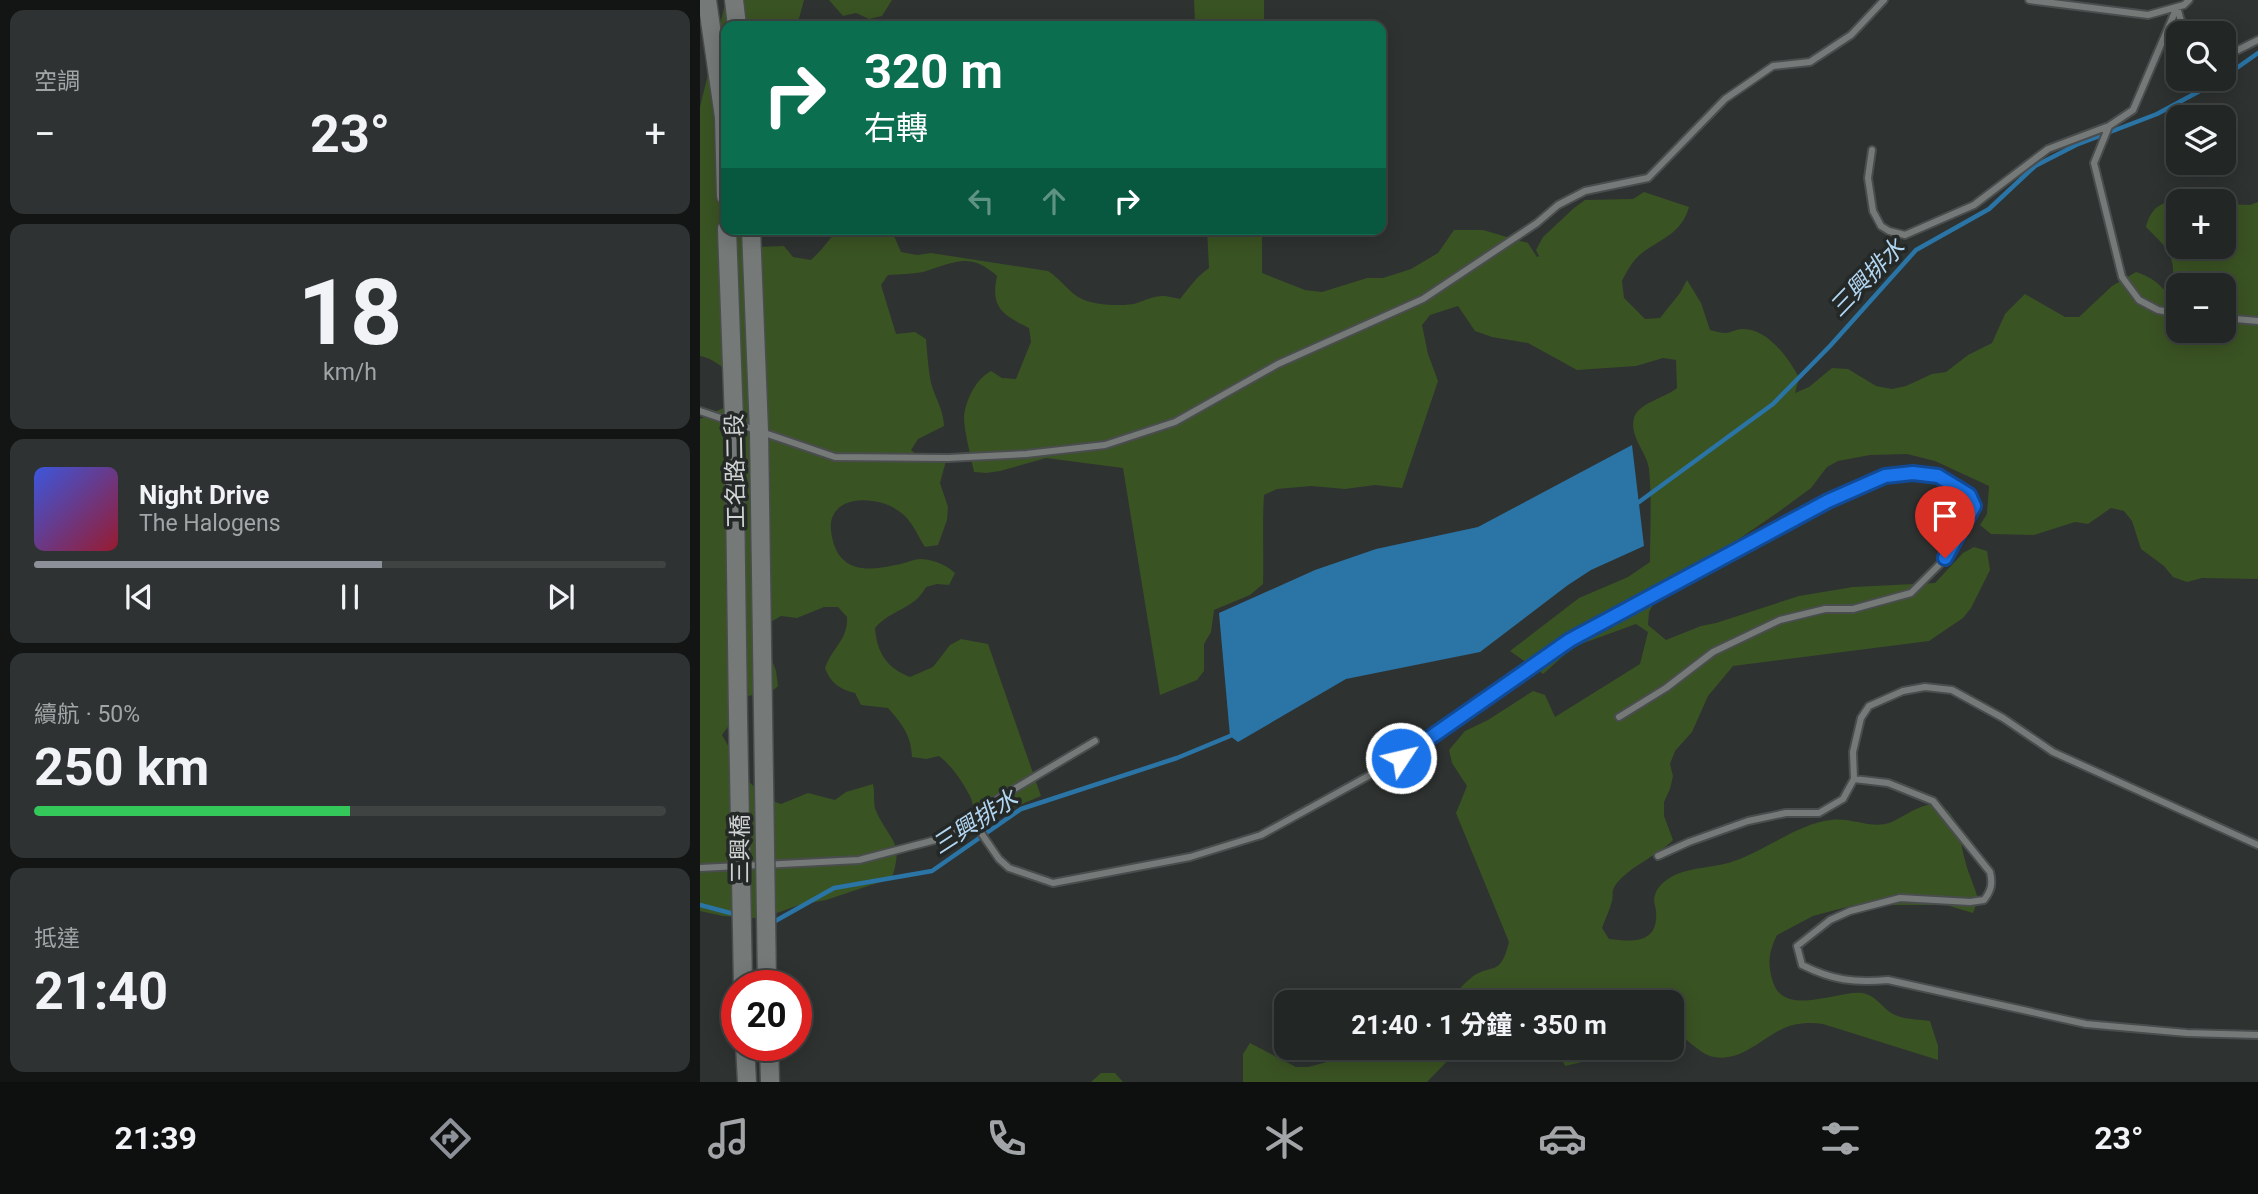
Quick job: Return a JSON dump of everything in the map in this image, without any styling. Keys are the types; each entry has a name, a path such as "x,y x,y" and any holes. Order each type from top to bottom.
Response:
{"main road":[{"path":"707,0 721,96"},
{"path":"734,0 736,21"},
{"name":"工名路二段","path":"727,235 734,420 738,716"},
{"name":"工名路二段","path":"751,235 759,432 763,713"},
{"name":"三興橋","path":"763,713 767,970"},
{"name":"三興橋","path":"738,716 743,970"},
{"path":"746,1061 747,1082"},
{"path":"769,1061 770,1082"}],"lane":[{"path":"700,411 734,420 759,432 835,457 947,458 1026,454 1105,444 1175,422 1278,364 1423,299 1537,223 1558,205 1585,191 1648,178 1725,99 1773,66 1810,62 1851,35 1884,0"},
{"path":"2029,0 2148,15 2184,5 2189,0"},
{"path":"2177,7 2181,21"},
{"path":"1872,150 1868,178 1873,211 1881,226 1889,231 1905,235 1975,205 2048,149 2109,126 2133,110 2177,7"},
{"path":"2236,50 2258,40"},
{"path":"2109,126 2094,163 2123,277 2140,300 2166,312"},
{"path":"2236,319 2258,321"},
{"path":"965,822 977,827 999,859 1009,868 1053,883 1190,856 1261,835 1401,758 1570,640 1828,501 1885,476 1913,473 1938,476 1969,495 1974,506 1945,558 1911,593 1853,609 1825,609 1780,620 1713,652 1666,688 1619,717"},
{"path":"1658,856 1748,821 1786,813 1819,813 1843,799 1854,779 1853,752 1861,718 1869,706 1903,691 1925,687 1952,691 2003,718 2053,752 2258,845"},
{"path":"700,868 859,860 943,838 999,798 1095,741"},
{"path":"1854,779 1888,783 1933,801 1990,873 1993,881 1984,900 1970,902 1900,898 1830,919 1797,946 1802,965 1826,977 1863,982 1888,980 2086,1024 2187,1033 2258,1035"}],"green space":[{"path":"726,0 804,0 798,21 721,21 721,235 748,235 755,247 784,246 793,257 811,260 833,235 892,235 901,252 917,255 931,253 1048,271 1073,293 1093,303 1125,305 1159,296 1180,299 1209,268 1207,235 1262,235 1262,273 1305,290 1322,292 1367,278 1383,278 1411,269 1438,253 1454,230 1483,230 1528,243 1537,257 1539,256 1536,250 1543,237 1585,200 1633,199 1644,192 1689,207 1682,223 1642,253 1622,281 1624,298 1645,319 1660,318 1687,280 1701,303 1710,330 1726,333 1740,329 1751,330 1760,333 1776,346 1799,378 1795,393 1809,387 1832,368 1848,369 1876,386 1892,389 1906,386 1932,374 1946,372 1968,355 1992,343 2005,314 2025,294 2065,317 2079,317 2112,286 2136,272 2147,276 2166,292 2166,343 2236,343 2236,273 2173,273 2171,259 2236,259 2236,204 2258,202 2258,579 2202,578 2187,582 2173,577 2164,566 2141,549 2132,521 2124,511 2111,508 2088,524 2075,522 2034,535 1991,534 1980,525 1987,514 1989,486 1935,461 1907,454 1870,455 1838,461 1827,467 1811,488 1777,513 1674,579 1656,599 1649,612 1648,625 1666,640 1701,626 1799,596 1853,587 1935,583 1963,553 1974,547 1987,551 1990,570 1963,618 1929,641 1733,666 1708,696 1692,732 1675,751 1670,764 1673,776 1664,802 1664,816 1673,840 1617,883 1602,928 1609,939 1627,941 1643,938 1649,935 1656,921 1654,897 1658,888 1668,879 1683,872 1734,861 1818,822 1846,820 1882,824 1926,805 1938,805 1945,808 1958,828 1966,865 1978,900 1973,913 1946,905 1854,905 1813,916 1777,935 1771,952 1770,969 1779,993 1788,998 1800,1001 1862,993 1871,996 1898,1016 1930,1021 1938,1046 1938,1060 1823,1024 1812,1023 1785,1028 1747,1050 1720,1058 1701,1051 1684,1038 1684,990 1458,990 1478,973 1498,965 1506,954 1509,942 1456,813 1467,786 1452,763 1449,750 1465,731 1488,720 1533,691 1545,695 1555,717 1640,664 1648,632 1636,624 1581,644 1570,650 1543,674 1510,651 1579,598 1628,577 1650,562 1649,469 1633,425 1641,408 1677,388 1676,360 1663,358 1636,366 1577,370 1528,343 1475,331 1458,306 1430,315 1422,325 1428,354 1438,381 1402,488 1375,485 1345,489 1311,486 1277,489 1264,495 1263,584 1250,595 1214,610 1211,632 1204,644 1204,671 1197,680 1160,695 1123,468 1046,458 1000,471 974,472 964,423 969,397 976,384 991,371 1002,378 1016,379 1031,342 1029,328 1001,309 995,296 997,276 978,264 961,261 923,272 888,275 881,285 896,334 915,332 926,339 930,378 944,426 918,439 911,450 921,458 934,454 947,457 940,483 948,507 947,520 938,545 925,547 911,523 891,506 880,502 856,501 837,510 832,519 834,544 838,554 853,566 872,569 921,559 940,563 955,573 949,585 926,587 909,605 881,622 875,628 878,645 889,664 910,677 933,667 950,645 961,639 988,644 1041,796 981,821 964,785 944,760 939,756 926,759 912,757 905,730 888,708 861,705 855,693 844,690 830,678 825,668 847,625 847,617 838,607 824,607 797,618 781,616 769,623 763,635 776,671 778,686 767,696 739,698 730,724 722,735 748,781 769,800 781,804 808,793 835,800 846,792 873,784 876,811 894,842 897,856 892,878 826,900 799,905 766,917 753,918 700,911 700,419 736,402 743,388 718,364 700,356 700,107"},
{"path":"829,0 892,0 882,16 869,19 856,13 843,16"},
{"path":"1194,0 1264,0 1264,21 1195,21"},
{"path":"2166,203 2166,249 2146,227 2153,211"},
{"path":"1250,1043 1274,1056 1274,1060 1283,1060 1296,1067 1308,1067 1335,1060 1448,1060 1427,1082 1243,1082 1243,1054"},
{"path":"1562,1060 1591,1060 1565,1066"},
{"path":"1101,1073 1115,1073 1123,1082 1091,1082"}],"water":[{"path":"1632,445 1644,546 1591,570 1480,652 1346,679 1238,742 1230,736 1219,613 1315,570 1376,549 1478,527"}],"waterway":[{"name":"三興排水","path":"2236,69 2258,53"},
{"name":"三興排水","path":"1639,502 1773,404 1830,346 1916,250 1989,209 2035,166 2076,145 2157,114 2200,91"},
{"name":"三興排水","path":"770,924 834,888 932,871 1021,809 1177,758 1230,736"},
{"name":"三興排水","path":"700,905 738,915"}],"route":[{"path":"1401,758 1570,640 1828,501 1885,476 1913,473 1938,476 1969,495 1974,506 1945,558"}]}
